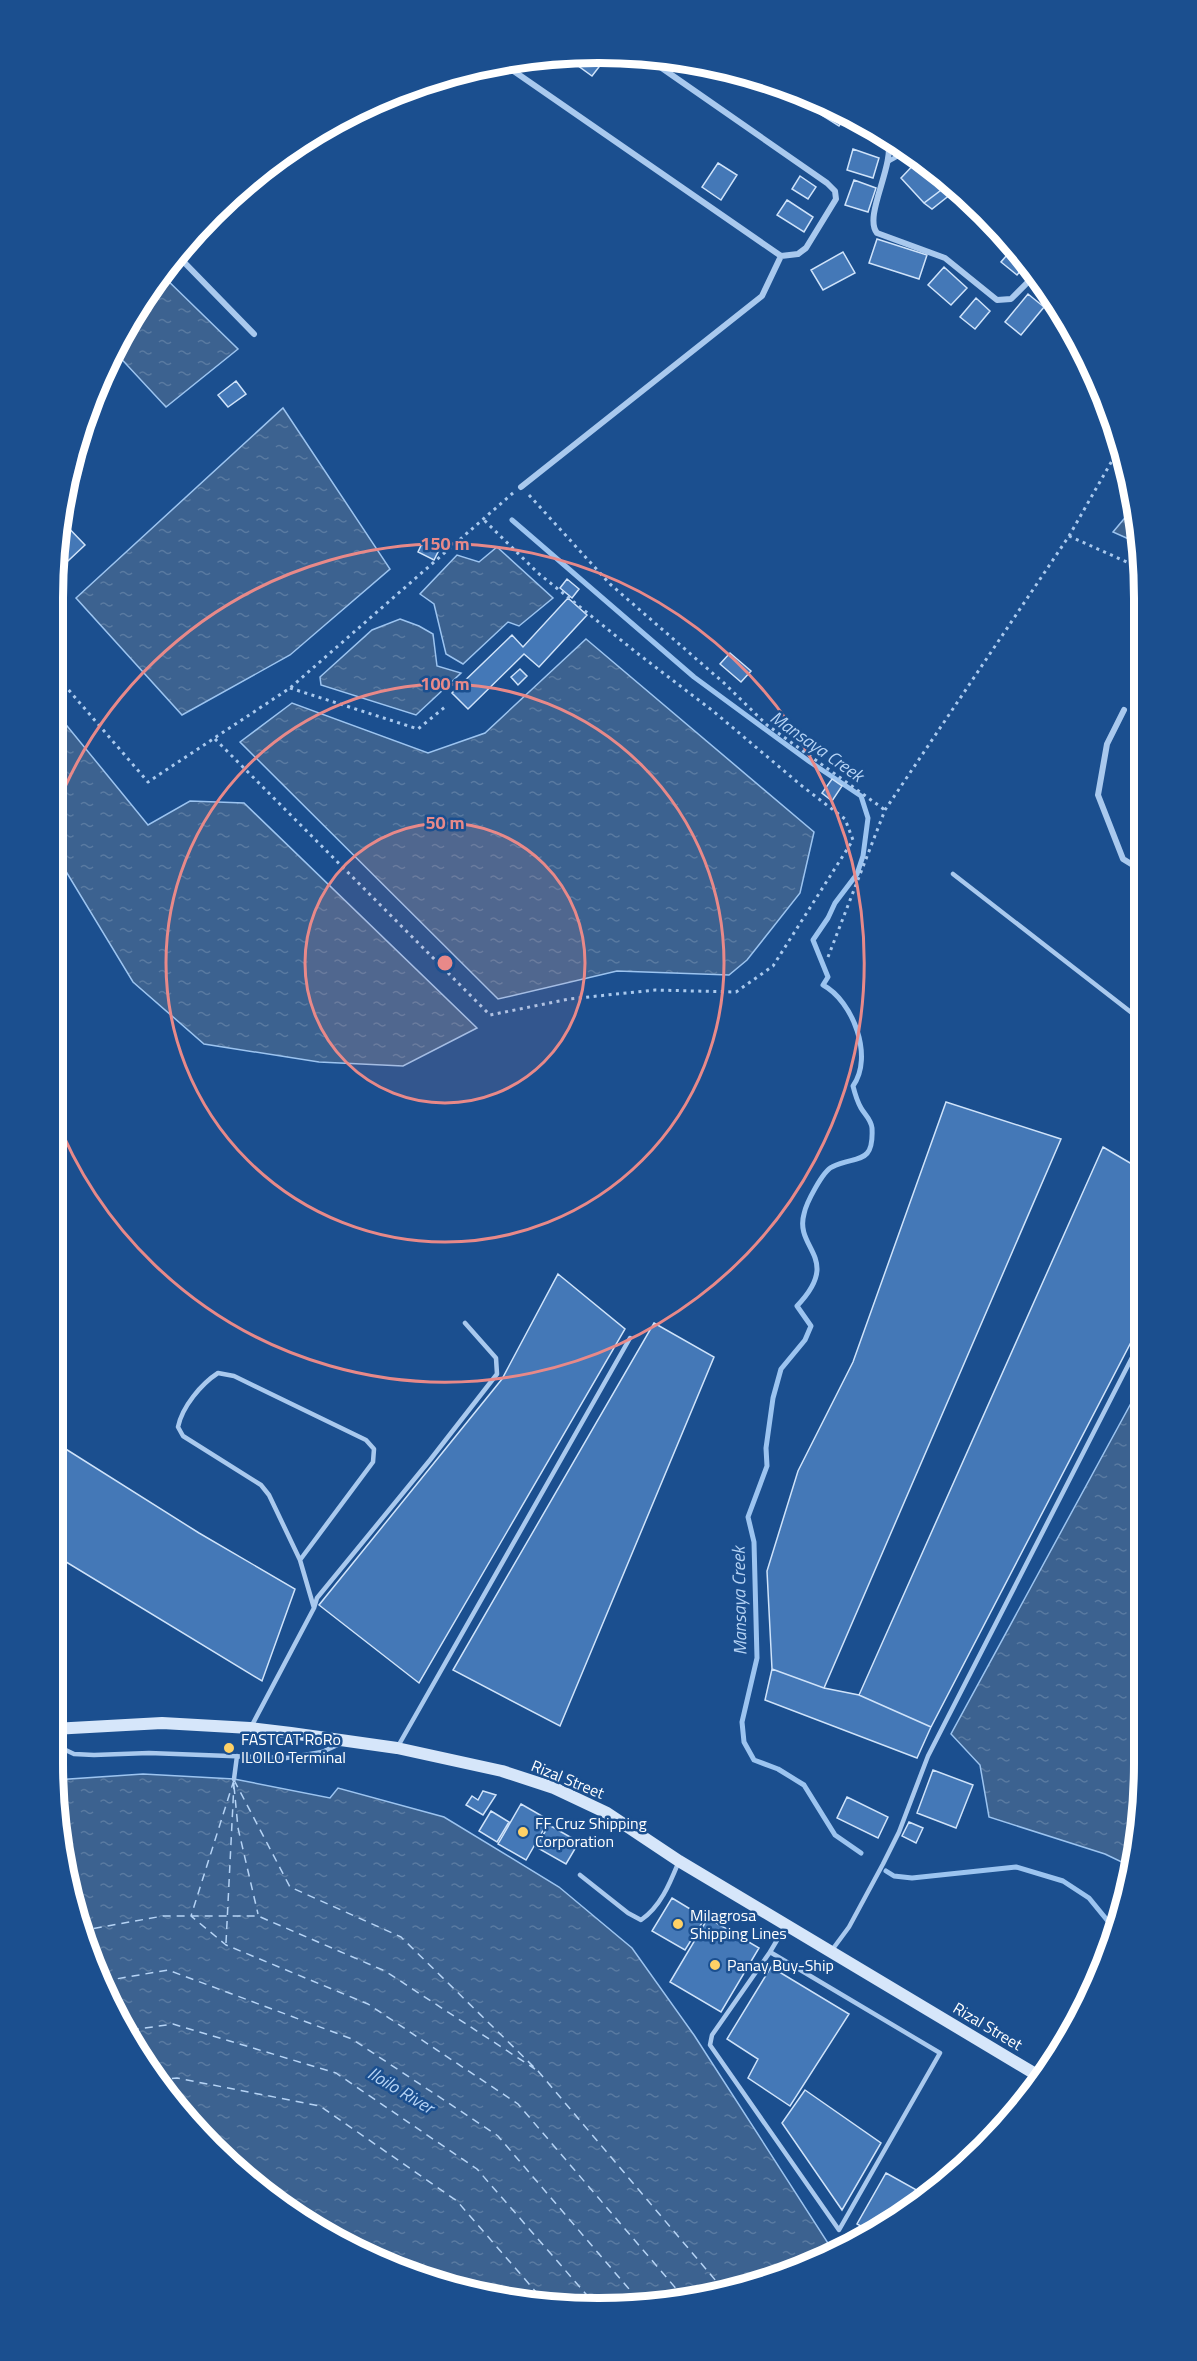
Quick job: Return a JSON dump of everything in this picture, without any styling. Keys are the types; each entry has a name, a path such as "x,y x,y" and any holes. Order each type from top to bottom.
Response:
{"main road":[{"name":"Rizal Street","path":"63,1728 162,1723 250,1728 397,1748 502,1771 554,1788 607,1813 679,1861 1034,2073"}],"street":[{"path":"513,70 781,256 798,254 806,248 836,199 835,191 827,183 660,67"},
{"path":"888,148 889,161 873,213 872,224 877,232 945,258 997,300 1003,301 1011,298 1029,281"},
{"path":"521,487 762,296 781,256"},
{"path":"183,261 254,334"},
{"path":"1124,710 1107,744 1098,795 1123,859 1134,866"}],"lane":[{"path":"889,161 899,155"},
{"path":"953,874 1134,1015"},
{"path":"250,1728 314,1608 317,1598 497,1374 496,1358 465,1323"},
{"path":"397,1748 630,1338"},
{"path":"831,1952 849,1927 883,1864 899,1832 927,1756 1134,1354"},
{"path":"300,1560 373,1461 374,1449 366,1440 234,1376 218,1373 208,1380 180,1416 178,1427 183,1436 261,1485 269,1495 300,1560 314,1608"},
{"path":"63,1749 74,1754 94,1755 149,1753 286,1758 322,1752 347,1740"},
{"path":"234,1779 237,1756"},
{"path":"580,1875 628,1913 641,1920 651,1913 679,1861"},
{"path":"770,1952 940,2053 839,2230 710,2045 712,2035 718,2025 770,1952 786,1925"}],"path":[{"path":"828,957 885,810 1069,536 1115,457"},
{"path":"63,683 148,782 290,688 521,487 610,584 724,683 767,724 885,810"},
{"path":"215,739 490,1015 569,999 655,990 736,992 773,966 853,840 845,819 547,580 483,519"},
{"path":"1069,536 1133,565"},
{"path":"290,688 418,729 445,707"}],"water":[{"path":"168,281 238,349 166,407 120,358 153,301"},
{"path":"283,408 390,569 290,655 182,715 76,598"},
{"path":"1127,515 1130,540 1113,532"},
{"path":"497,547 553,598 519,626 508,622 463,664 446,654 434,604 420,594 457,555 479,562"},
{"path":"400,619 433,634 437,666 461,673 416,715 321,685 320,677 372,630"},
{"path":"586,639 814,832 800,893 747,960 729,975 617,971 498,999 240,742 292,703 428,753 485,733"},
{"path":"63,721 148,825 190,801 244,803 477,1028 403,1066 319,1062 204,1044 133,982 63,866"},
{"path":"1134,1398 1134,1762 1133,1798 1125,1863 1105,1854 989,1817 980,1765 951,1734"},
{"name":"Iloilo River","path":"143,1774 234,1779 330,1798 338,1788 444,1817 559,1887 632,1948 694,2035 829,2245 771,2270 703,2288 634,2297 563,2297 494,2288 426,2270 362,2243 301,2208 245,2165 196,2116 153,2060 135,2030 104,1967 81,1901 73,1867 63,1779"}],"building":[{"path":"602,63 592,76 578,64"},
{"path":"806,105 842,122 839,126"},
{"path":"853,149 879,158 873,178 847,170"},
{"path":"718,163 737,175 721,200 702,187"},
{"path":"913,166 943,189 924,203 901,178"},
{"path":"800,176 816,187 808,199 792,189"},
{"path":"854,180 876,188 868,212 845,205"},
{"path":"943,189 950,195 932,209 924,203"},
{"path":"787,200 813,217 804,232 777,215"},
{"path":"877,239 927,255 919,279 869,263"},
{"path":"843,252 855,273 823,290 811,270"},
{"path":"1008,254 1021,270 1017,275 1001,262"},
{"path":"944,267 967,288 951,305 928,285"},
{"path":"1028,294 1044,307 1021,335 1005,322"},
{"path":"976,298 990,311 975,329 960,317"},
{"path":"236,381 246,394 228,407 218,395"},
{"path":"68,528 85,545 64,565"},
{"path":"425,537 441,546 434,560 418,552"},
{"path":"567,579 579,589 572,598 560,588"},
{"path":"568,598 587,615 539,667 524,654 468,709 452,693 512,635 523,647"},
{"path":"730,653 751,671 741,682 720,664"},
{"path":"520,669 527,676 518,685 511,677"},
{"path":"832,779 842,786 832,801 822,793"},
{"path":"946,1102 1061,1139 824,1688 772,1669 767,1571 798,1471 853,1362"},
{"path":"1103,1147 1134,1165 1134,1336 931,1727 859,1695"},
{"path":"558,1274 625,1329 419,1683 319,1605 502,1379"},
{"path":"654,1323 714,1357 560,1726 453,1670"},
{"path":"63,1447 199,1533 295,1589 262,1681 63,1560"},
{"path":"772,1669 824,1688 859,1695 931,1727 917,1758 765,1700"},
{"path":"933,1770 973,1785 956,1828 917,1813"},
{"path":"483,1791 496,1795 483,1815 466,1805 472,1796 478,1800"},
{"path":"847,1797 888,1817 878,1838 837,1818"},
{"name":"FF Cruz Shipping Corporation","path":"521,1804 549,1820 526,1860 498,1844"},
{"path":"491,1811 509,1822 497,1842 479,1831"},
{"path":"909,1822 923,1828 916,1843 902,1836"},
{"path":"549,1825 579,1842 566,1864 536,1847"},
{"name":"Milagrosa Shipping Lines","path":"672,1898 705,1918 685,1950 652,1931"},
{"name":"Panay Buy-Ship","path":"708,1918 759,1948 721,2012 670,1982"},
{"name":"Milagrosa Shipping Lines","path":"771,1967 849,2014 790,2106 748,2078 758,2059 727,2039"},
{"path":"805,2090 881,2143 842,2210 782,2123"},
{"path":"886,2173 919,2191 863,2227 857,2224"}],"waterway":[{"name":"Mansaya Creek","path":"512,520 694,677 810,762 861,796 868,818 863,856 857,874 835,903 813,940 828,977 823,985 843,1003 857,1031 861,1046 861,1060 859,1074 853,1086 856,1097 871,1125 872,1140 867,1154 832,1167 824,1174 804,1214 805,1236 817,1265 816,1276 810,1290 797,1306 811,1326 805,1340 781,1369 773,1398 766,1448 767,1466 748,1517 754,1542 757,1658 742,1722 744,1742 754,1760 778,1769 804,1785 835,1835 861,1853"},
{"name":"Mansaya Creek","path":"886,1871 894,1876 912,1878 1016,1867 1063,1881 1089,1898 1110,1923"}],"ferry route":[{"path":"234,1780 191,1916 226,1945 368,2004 518,2104 679,2291"},
{"path":"234,1780 290,1887 401,1937 538,2071 719,2284"},
{"path":"226,1943 234,1783"},
{"path":"234,1786 238,1828 258,1914"},
{"path":"89,1929 163,1916 258,1916 385,1971 535,2069"},
{"path":"110,1980 168,1970 352,2039 498,2136 636,2297"},
{"path":"135,2029 173,2024 336,2073 477,2169 589,2298"},
{"path":"167,2079 177,2078 320,2106 457,2201 538,2294"}],"place":[{"name":"FASTCAT RoRo ILOILO Terminal","path":"229,1748"},
{"name":"FF Cruz Shipping Corporation","path":"523,1832"},
{"name":"Milagrosa Shipping Lines","path":"678,1924"},
{"name":"Panay Buy-Ship","path":"715,1965"}]}
